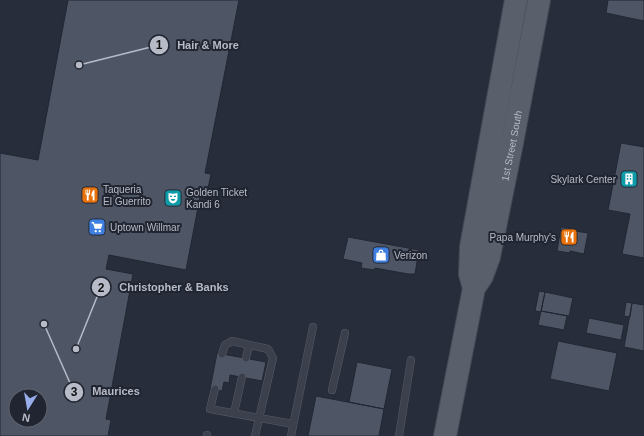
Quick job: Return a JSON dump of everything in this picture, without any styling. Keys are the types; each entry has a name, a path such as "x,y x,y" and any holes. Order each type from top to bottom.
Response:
{"main road":[{"name":"1st Street South","path":"474,288 470,274 471,247 516,0"},
{"name":"1st Street South","path":"445,436 474,288 482,276 489,257 539,0"}],"lane":[{"path":"291,436 313,327"},
{"path":"332,390 345,333"},
{"path":"222,354 225,345 232,341 268,349 273,358 255,436"},
{"path":"246,358 249,345"},
{"path":"399,436 411,360"},
{"path":"234,413 242,377"},
{"path":"215,389 210,408 293,424"}],"building":[{"name":"Uptown Willmar","path":"68,0 239,0 205,173 211,174 206,198 200,197 186,270 109,255 106,269 133,274 106,419 111,420 108,436 0,436 0,153 38,160"},
{"path":"608,0 644,0 644,21 606,13"},
{"name":"Skylark Center","path":"621,143 644,147 644,258 622,254 630,214 608,210"},
{"path":"561,227 588,233 584,254 570,251 570,253 557,251"},
{"name":"Verizon","path":"348,237 419,250 415,274 375,268 374,270 361,268 362,263 343,259"},
{"path":"539,291 545,292 541,312 535,311"},
{"path":"545,292 573,298 569,316 541,311"},
{"path":"626,302 632,303 630,317 624,316"},
{"path":"632,303 644,305 644,351 624,347"},
{"path":"541,311 567,316 564,330 538,325"},
{"path":"589,318 624,325 621,340 586,333"},
{"path":"558,341 617,353 609,391 550,379"},
{"path":"217,353 266,362 262,381 230,375 229,383 224,382 222,391 210,389"},
{"path":"357,362 392,369 384,409 349,402"},
{"path":"316,396 384,409 379,436 308,436"}],"place":[{"name":"Hair & More","path":"79,65"},
{"name":"Skylark Center","path":"629,179"},
{"name":"Taqueria El Guerrito","path":"90,195"},
{"name":"Golden Ticket Kandi 6","path":"173,198"},
{"name":"Uptown Willmar","path":"97,227"},
{"name":"Papa Murphy's","path":"569,237"},
{"name":"Verizon","path":"381,255"},
{"name":"Maurices","path":"44,324"},
{"name":"Christopher & Banks","path":"76,349"}]}
